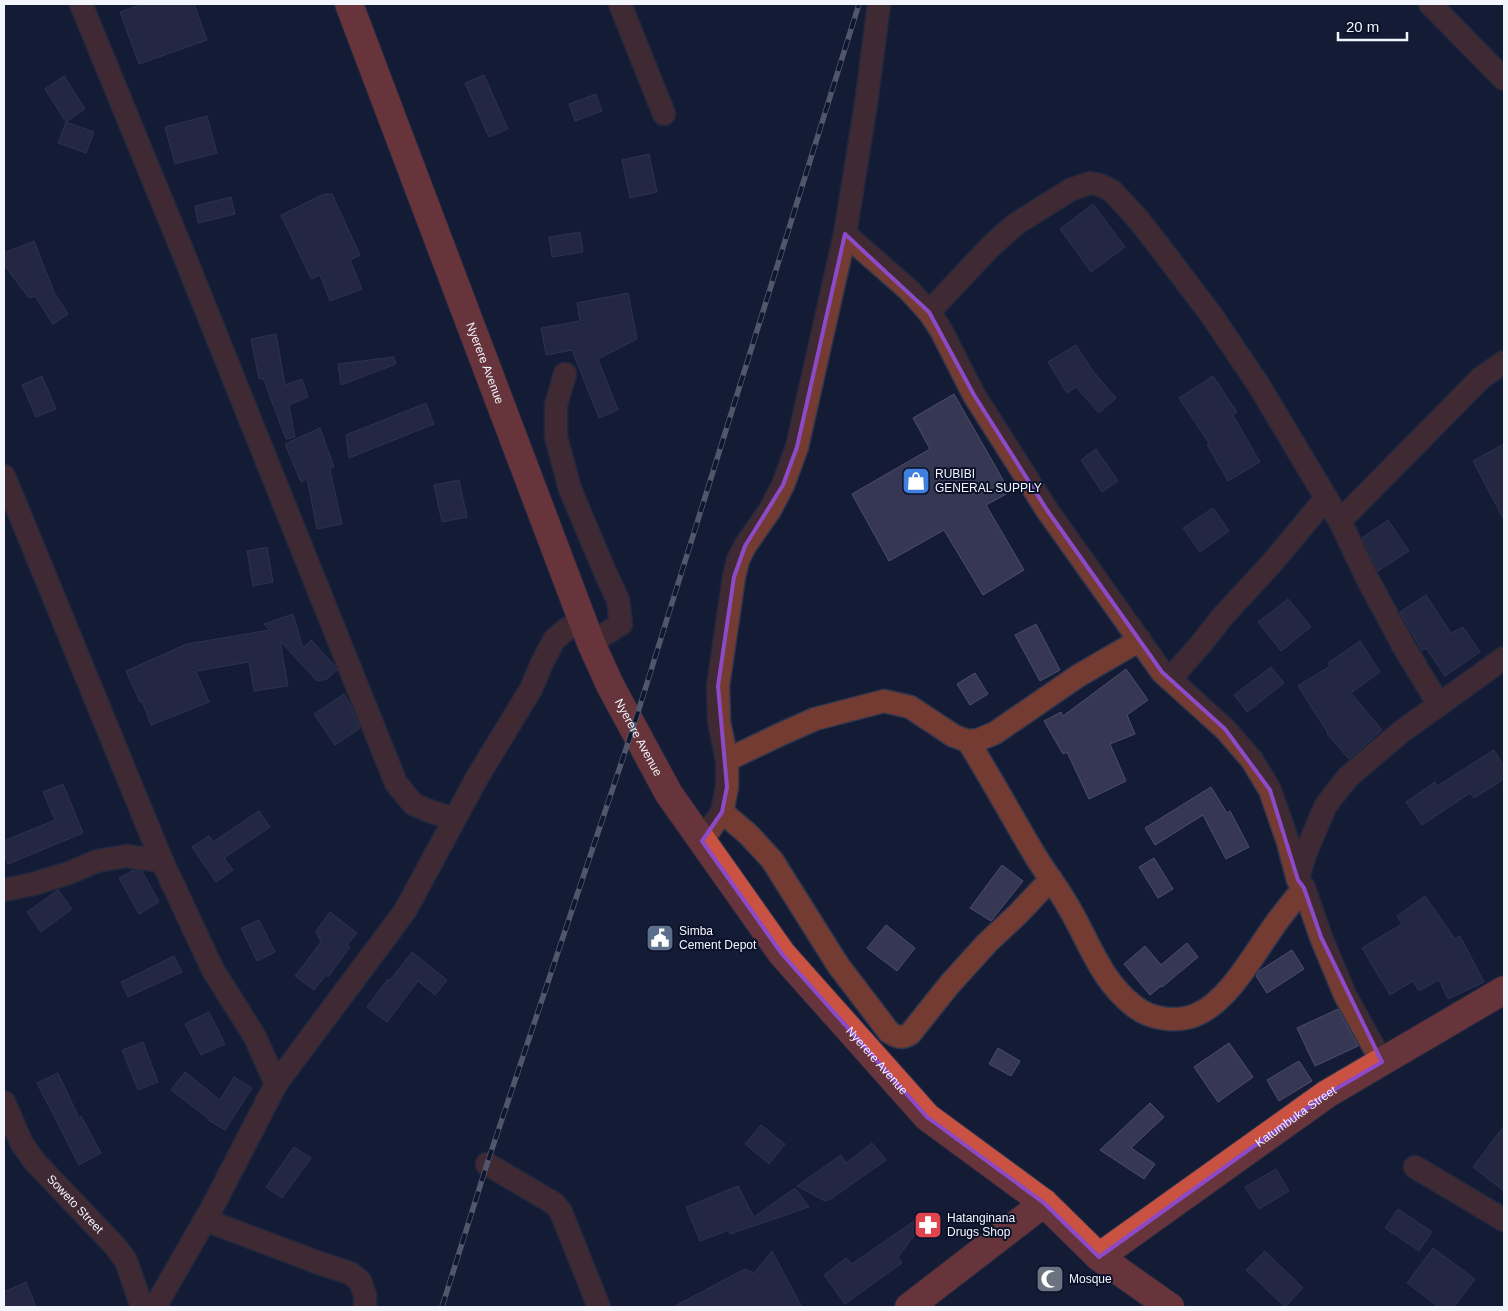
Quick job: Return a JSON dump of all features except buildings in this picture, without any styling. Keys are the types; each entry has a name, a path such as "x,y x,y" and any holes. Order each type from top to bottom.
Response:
{"main road":[{"name":"Nyerere Avenue","path":"349,4 586,631 610,685 669,794 782,954 926,1117 1044,1203 1099,1257 1170,1307"},
{"name":"Katumbuka Street","path":"1099,1257 1327,1094 1504,990"},
{"path":"909,1307 1044,1203"}],"street":[{"path":"81,4 190,268 396,783 413,804 454,819"},
{"path":"620,4 664,114"},
{"path":"702,841 722,812 727,787 727,760 718,722 718,686 734,576 738,560 745,546 770,510 783,485 796,447 844,234 866,104 879,4"},
{"path":"1430,4 1504,79"},
{"path":"929,312 991,246 1016,224 1070,190 1090,182 1112,191 1138,219 1212,316 1258,384 1340,521 1367,578 1439,705"},
{"path":"844,234 909,290 929,312 941,330 974,395 1047,510 1162,672 1225,729 1252,760 1270,790 1301,884 1321,937 1346,994 1382,1062"},
{"path":"1340,521 1481,378 1504,362"},
{"path":"155,1307 205,1220 276,1084 405,911 454,819 514,719 554,640 567,629 586,631 621,624 618,600 570,489 556,437 556,405 565,374"},
{"path":"4,476 162,861 213,970 255,1037 276,1084"},
{"path":"1170,679 1223,616 1272,563 1326,498"},
{"path":"727,760 815,719 884,701 910,707 954,736 968,741 978,740 995,733 1078,676 1140,640"},
{"path":"968,741 1000,792 1034,853 1069,907 1090,950 1112,984 1135,1007 1159,1018 1182,1019 1199,1014 1220,1000 1275,925 1301,884 1306,854 1326,805 1336,790 1370,757 1401,732 1504,658"},
{"path":"722,812 748,834 772,860 838,965 889,1032 897,1037 904,1038 910,1034 987,942 1019,914 1051,879"},
{"path":"4,890 60,876 97,861 126,856 162,861"},
{"name":"Soweto Street","path":"4,1102 22,1144 36,1162 116,1247 126,1262 142,1307"},
{"path":"487,1164 555,1204 561,1212 599,1307"},
{"path":"1415,1167 1504,1220"},
{"path":"205,1220 350,1273 360,1281 365,1295 365,1307"}],"highlighted area":[{"path":"845,234 929,312 974,395 1047,510 1162,672 1225,729 1270,790 1298,880 1304,888 1321,937 1382,1062 1327,1094 1099,1257 1044,1203 927,1117 782,954 702,841 722,812 727,787 718,686 734,577 745,546 783,485 797,447"}],"railway":[{"path":"442,1307 487,1164 633,728 859,4"}],"place":[{"name":"RUBIBI GENERAL SUPPLY","path":"916,481"},
{"name":"Simba Cement Depot","path":"660,938"},
{"name":"Hatanginana Drugs Shop","path":"928,1225"},
{"name":"Mosque","path":"1050,1279"}]}
